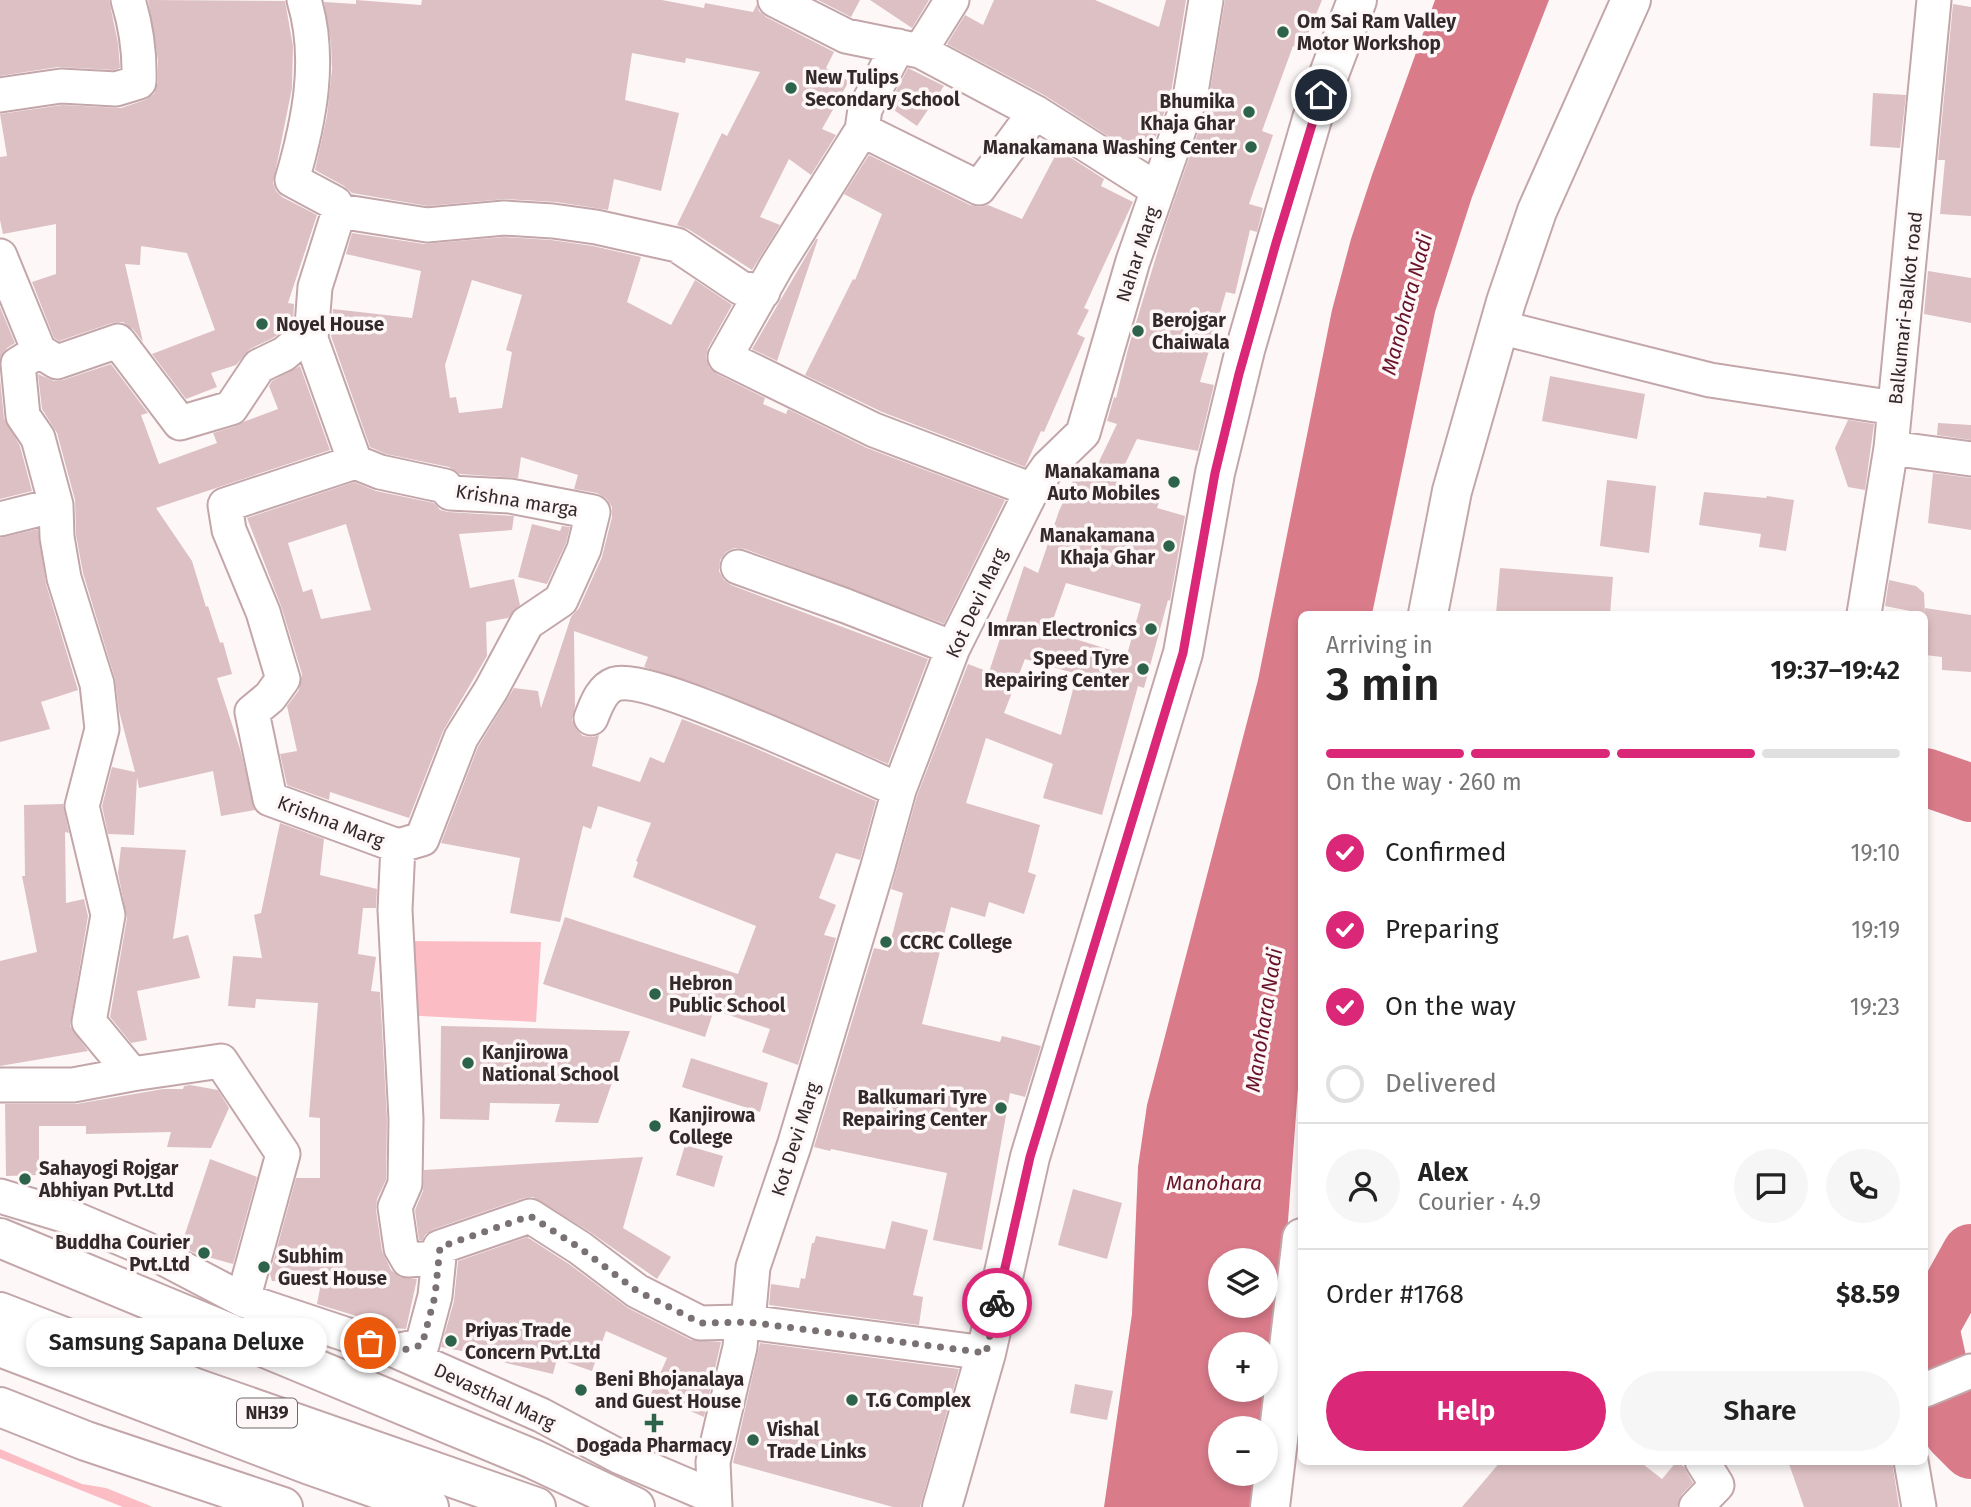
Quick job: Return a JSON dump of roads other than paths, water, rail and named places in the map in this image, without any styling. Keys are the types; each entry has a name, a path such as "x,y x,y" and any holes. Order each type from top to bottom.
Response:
{"main road":[{"path":"942,1507 986,1353 1030,1157 1183,653 1215,473 1249,336 1312,119 1357,0"},
{"path":"1429,611 1452,491 1499,327 1537,211 1631,0"},
{"path":"0,1238 533,1459 635,1507"},
{"path":"1270,1507 1298,1272"},
{"name":"NH39","path":"0,1312 198,1389 536,1507"},
{"name":"NH39","path":"0,1347 307,1464 429,1507"},
{"path":"0,1407 86,1441 283,1507"}],"street":[{"path":"0,95 61,86 77,89 116,89 135,85 139,82 139,72 135,22 128,0"},
{"path":"304,0 309,15 314,61 306,131 292,180 335,203 339,211 315,287 311,339 355,462"},
{"path":"952,0 909,48 865,109 862,130 725,357 874,430 1032,490"},
{"name":"Nahar Marg","path":"1032,490 1048,467 1083,433 1126,285 1190,98 1206,0"},
{"name":"Balkumari-Balkot road","path":"1864,611 1891,448 1934,0"},
{"path":"788,7 846,36 909,48 1035,112 1158,190"},
{"path":"862,130 979,188 1035,112"},
{"path":"339,211 427,225 504,218 596,227 677,245 741,288 763,292"},
{"path":"0,256 38,352 57,362 118,341 180,423 231,408 259,366 284,354 296,343 311,339"},
{"path":"1499,327 1710,380 1895,408"},
{"path":"38,352 18,364 12,415 38,438 57,505 57,537 64,579 97,684 102,729 82,806 108,915 89,1023 132,1074"},
{"path":"1891,448 1971,459"},
{"name":"Krishna Marg","path":"355,462 225,505 229,530 263,611 283,678 270,697 252,712 270,799 398,846 395,910 406,1119 405,1184 395,1207 401,1248 408,1260 437,1258"},
{"name":"Krishna marga","path":"355,462 380,472 445,486 450,493 510,496 593,512 584,549 561,600 527,623 491,691 461,738 422,839 398,846"},
{"name":"Kot Devi Marg","path":"714,1502 713,1462 740,1347 753,1267 806,1106 899,790 953,648 1032,490"},
{"path":"0,519 57,505"},
{"path":"738,567 953,648"},
{"path":"591,718 602,693 612,685 624,682 696,702 899,790"},
{"path":"0,1085 74,1085 221,1061 283,1154 243,1300"},
{"name":"Devasthal Marg","path":"0,1196 74,1218 146,1249 243,1300 396,1352 529,1410 714,1502"},
{"path":"396,1352 422,1345 435,1296 440,1247 530,1216 580,1248 637,1291 701,1323 745,1322 986,1353"},
{"path":"1928,1389 1971,1371"},
{"path":"1696,1507 1717,1485 1704,1465"},
{"path":"1912,1465 1919,1507"}],"water":[{"name":"Manohara","path":"1435,0 1549,0 1472,197 1435,312 1373,611 1298,611 1298,1088 1281,1314 1278,1335 1278,1332 1208,1332 1208,1402 1269,1402 1267,1416 1208,1416 1208,1486 1257,1486 1254,1507 1104,1507 1132,1314 1138,1167 1147,1105 1258,680 1332,310 1372,175"}],"waterway":[{"path":"1928,778 1971,793"},
{"path":"1971,1253 1930,1327 1953,1432 1971,1450"}],"place":[{"name":"Om Sai Ram Valley Motor Workshop","path":"1283,32"},
{"name":"New Tulips Secondary School","path":"791,88"},
{"name":"Bhumika Khaja Ghar","path":"1249,112"},
{"name":"Manakamana Washing Center","path":"1251,147"},
{"name":"Noyel House","path":"262,324"},
{"name":"Berojgar Chaiwala","path":"1138,331"},
{"name":"Manakamana Auto Mobiles","path":"1174,482"},
{"name":"Manakamana Khaja Ghar","path":"1169,546"},
{"name":"Imran Electronics","path":"1151,629"},
{"name":"Speed Tyre Repairing Center","path":"1143,669"},
{"name":"CCRC College","path":"886,942"},
{"name":"Hebron Public School","path":"655,994"},
{"name":"Kanjirowa National School","path":"468,1063"},
{"name":"Balkumari Tyre Repairing Center","path":"1001,1108"},
{"name":"Kanjirowa College","path":"655,1126"},
{"name":"Sahayogi Rojgar Abhiyan Pvt.Ltd","path":"25,1179"},
{"name":"Buddha Courier Pvt.Ltd","path":"204,1253"},
{"name":"Subhim Guest House","path":"264,1267"},
{"name":"Priyas Trade Concern Pvt.Ltd","path":"451,1341"},
{"name":"Samsung Sapana Deluxe","path":"370,1343"},
{"name":"Beni Bhojanalaya and Guest House","path":"581,1390"},
{"name":"T.G Complex","path":"852,1400"},
{"name":"Dogada Pharmacy","path":"654,1423"},
{"name":"Vishal Trade Links","path":"753,1440"}],"water label":[{"name":"Manohara Nadi","path":"1407,304"},
{"name":"Manohara Nadi","path":"1264,1020"}]}
